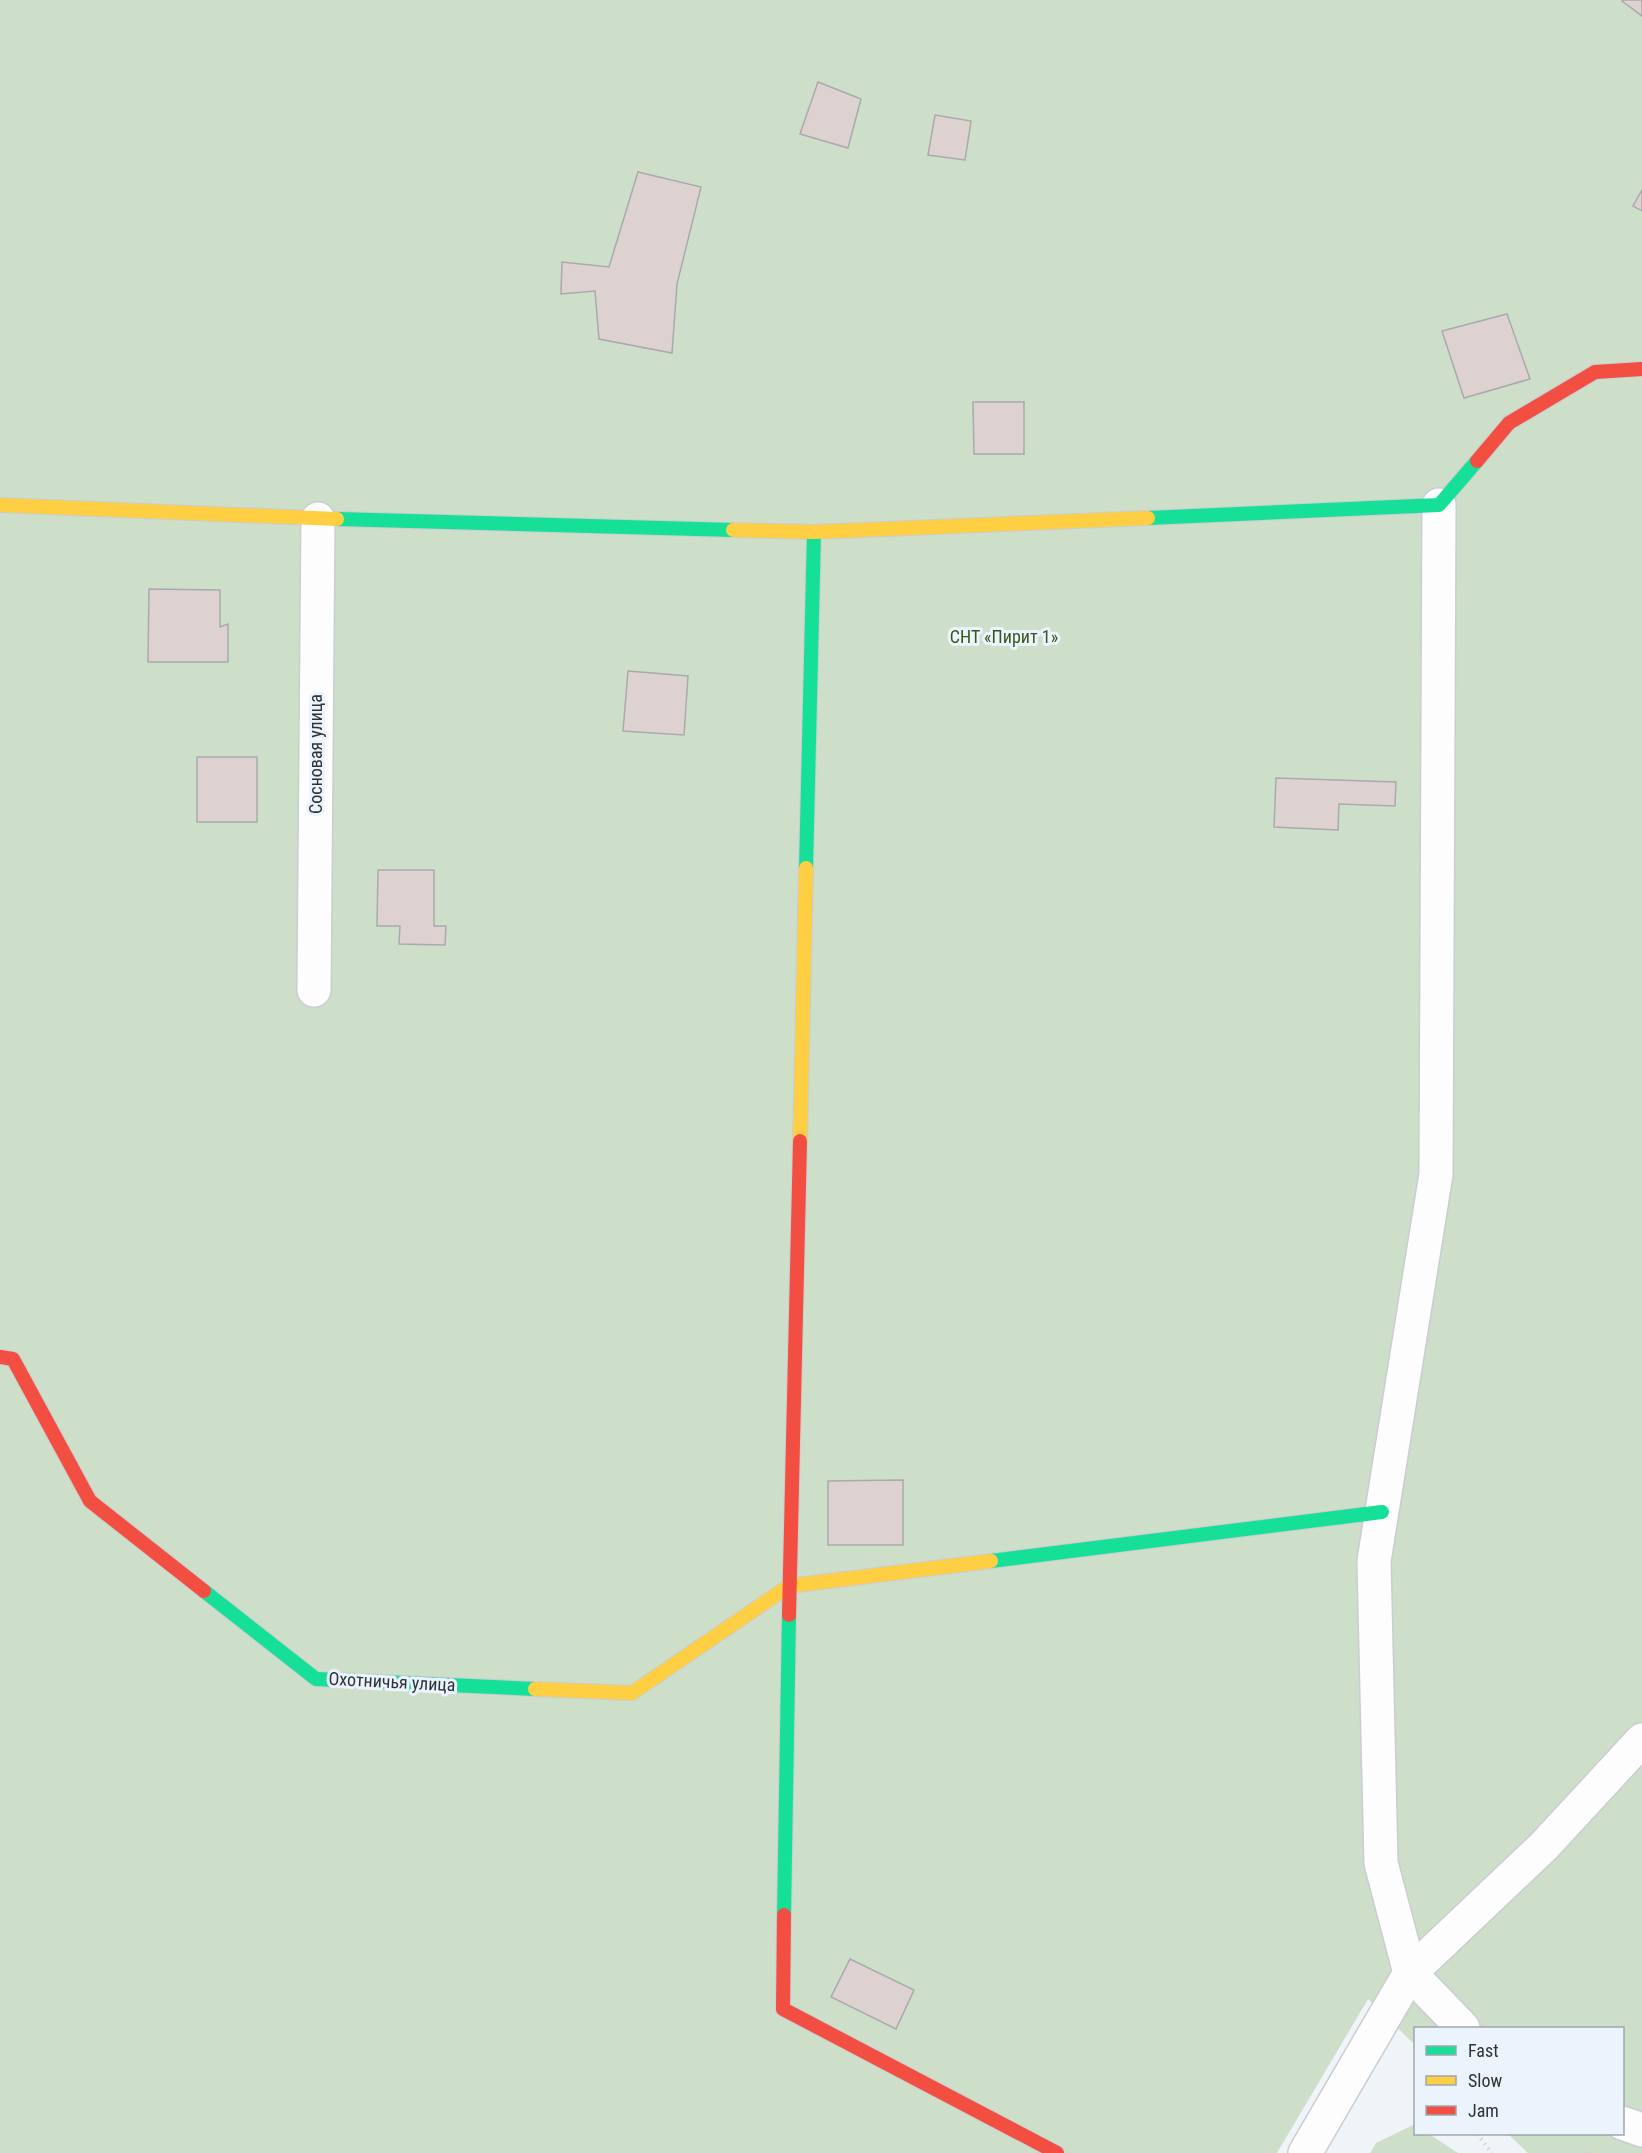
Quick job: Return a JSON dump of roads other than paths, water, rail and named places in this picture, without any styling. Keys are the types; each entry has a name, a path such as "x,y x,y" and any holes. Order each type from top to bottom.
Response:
{"street":[{"path":"1462,2027 1410,1973 1381,1863 1374,1561 1436,1174 1439,505 1509,423 1595,372 1642,369"},
{"path":"0,505 318,519 814,532 1439,505"},
{"name":"Сосновая улица","path":"314,990 318,519"},
{"path":"814,532 789,1586 783,2009 1057,2153"},
{"name":"Охотничья улица","path":"0,1357 13,1359 90,1501 316,1679 632,1693 789,1586"},
{"path":"789,1586 1382,1512"},
{"path":"1305,2153 1410,1973 1544,1846 1642,1740"},
{"path":"1624,2124 1642,2130"}],"park label":[{"name":"СНТ «Пирит 1»","path":"1004,637"}]}
